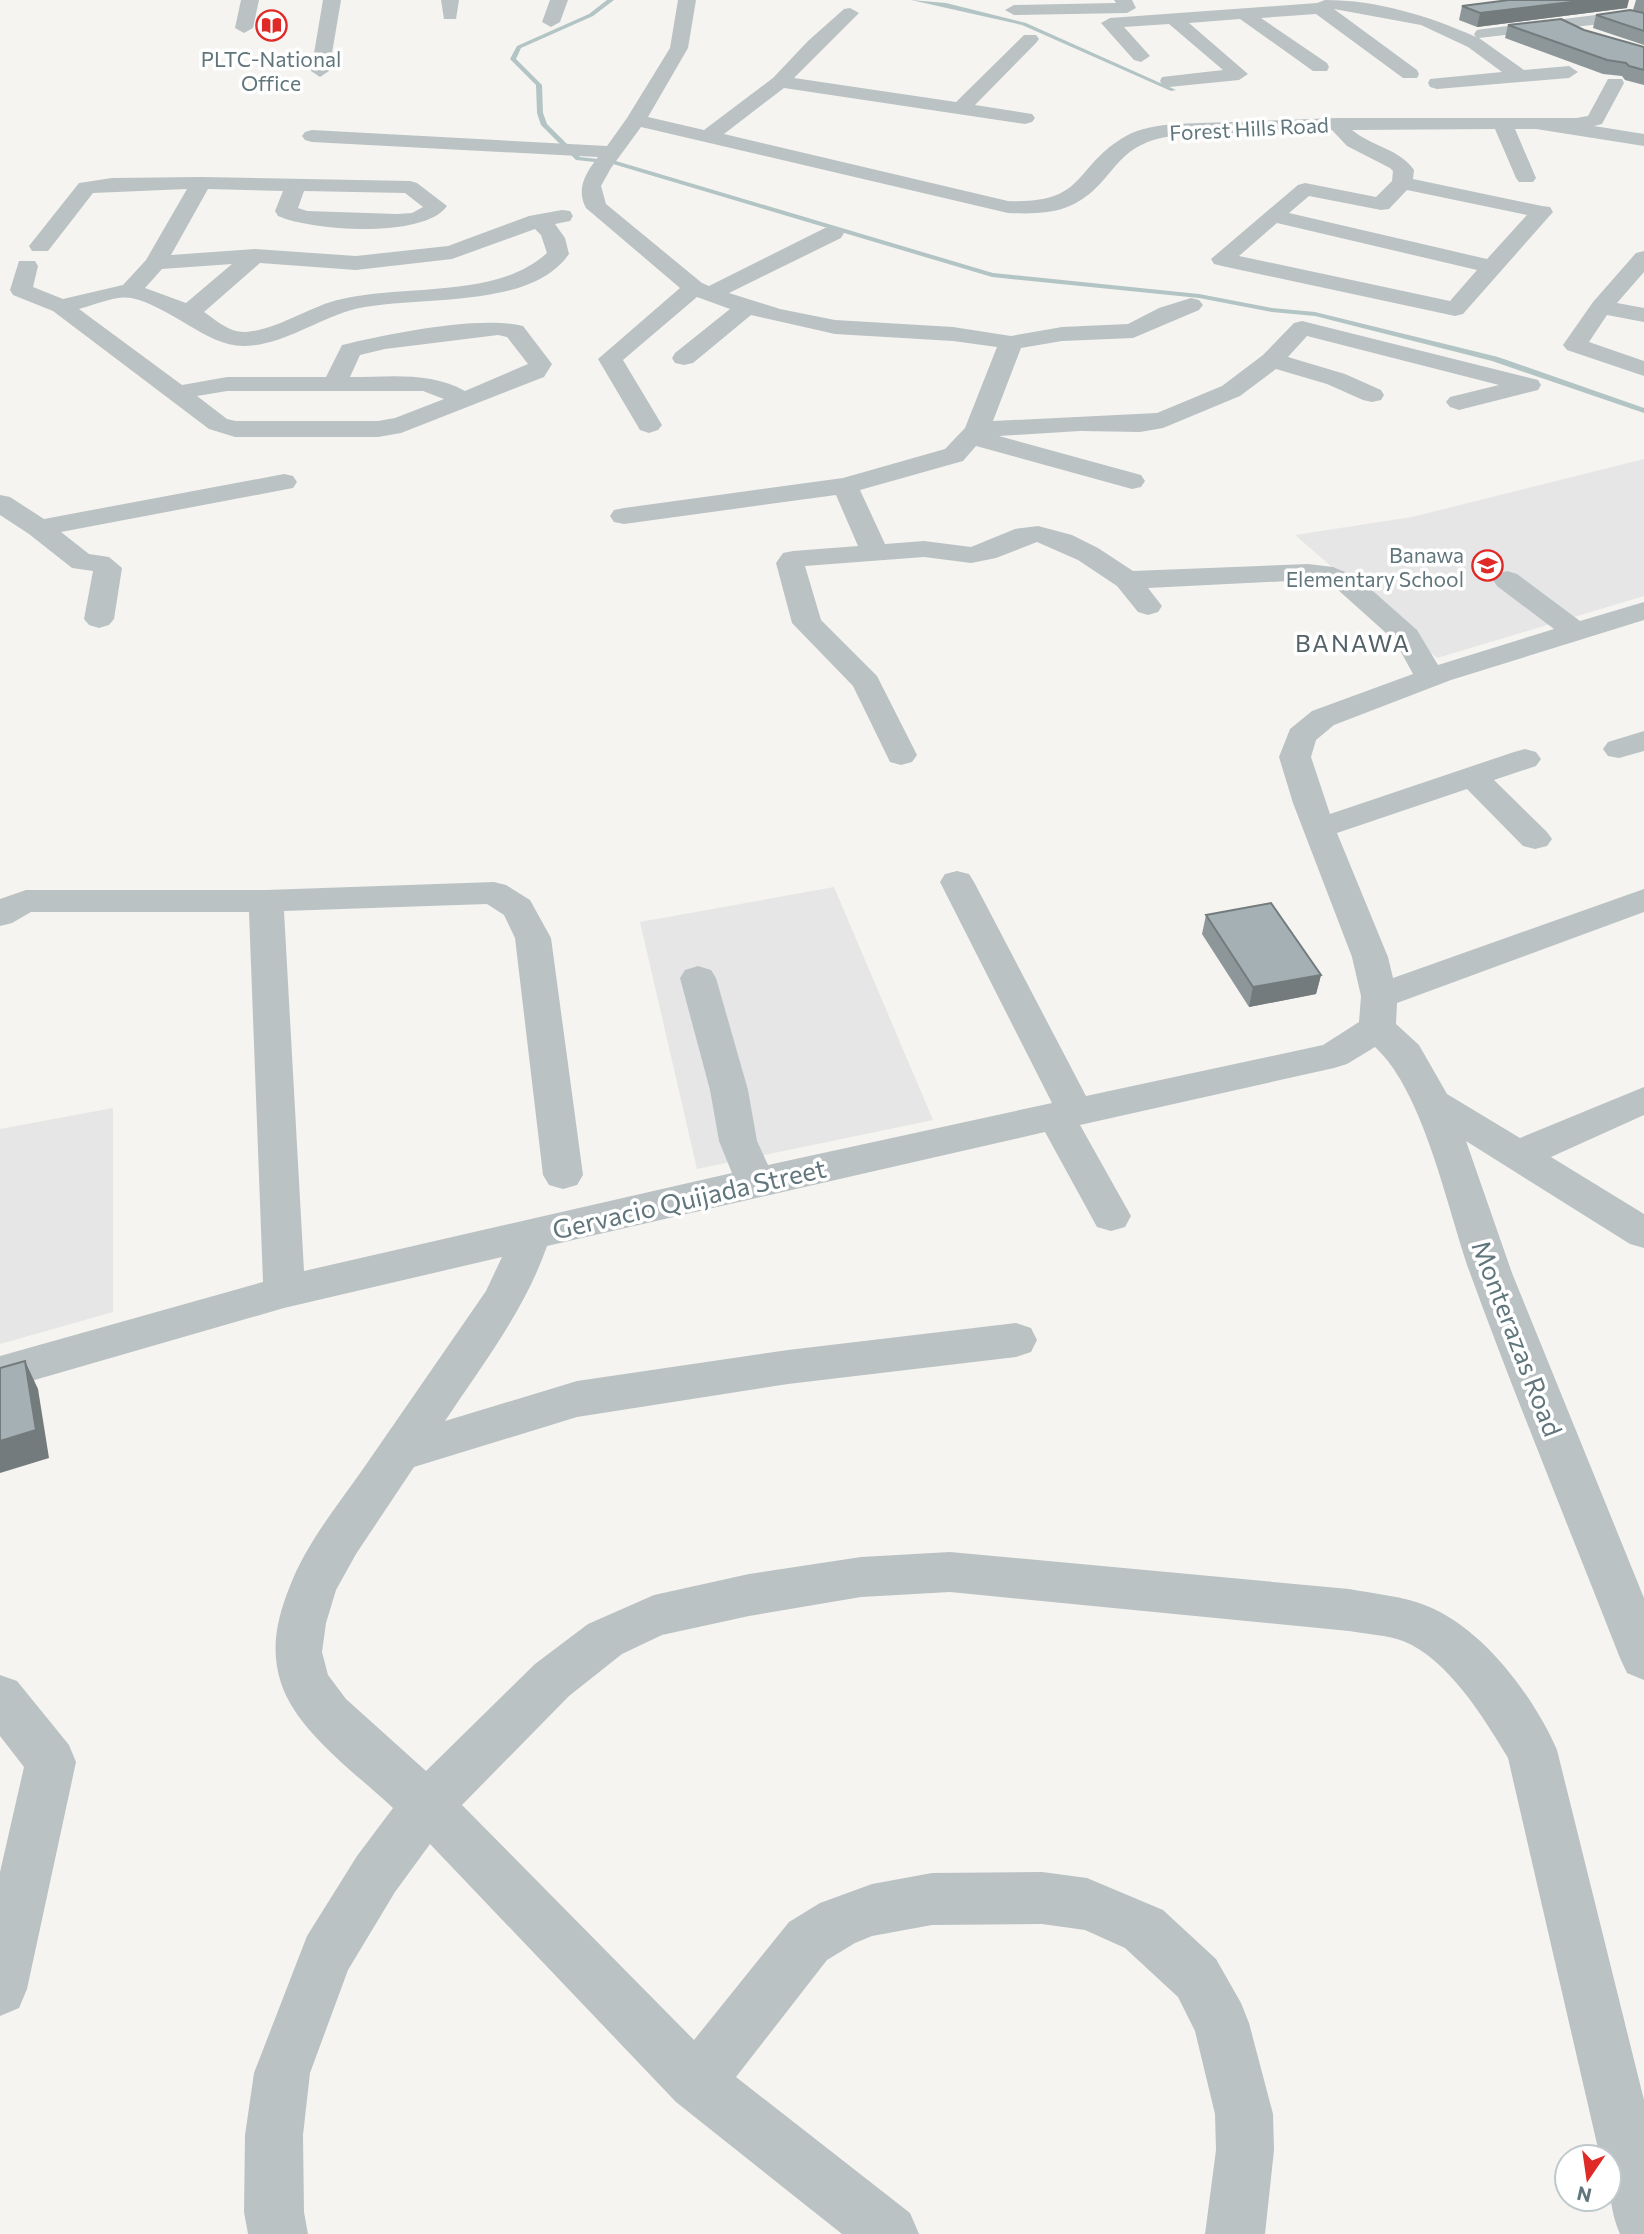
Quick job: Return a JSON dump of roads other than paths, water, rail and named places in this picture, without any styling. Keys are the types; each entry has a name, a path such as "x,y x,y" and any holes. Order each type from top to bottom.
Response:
{"street":[{"path":"244,28 250,0"},
{"path":"320,71 332,0"},
{"path":"551,22 559,0"},
{"path":"1014,10 1127,8 1123,0"},
{"path":"687,1 679,48 636,120 591,186 592,199 597,208 702,291 805,321 852,329 987,337 1011,343 1062,334 1133,331 1167,313 1191,305"},
{"path":"1328,4 1410,74 1386,76"},
{"path":"1141,56 1110,23 1244,14 1328,4 1426,21 1474,43 1520,76"},
{"path":"709,136 780,82 814,45 849,13"},
{"path":"1244,14 1320,67"},
{"path":"1483,34 1627,16 1644,20"},
{"path":"1169,81 1239,74 1174,19"},
{"path":"1562,25 1587,37"},
{"path":"961,107 1030,39"},
{"path":"1437,82 1569,72"},
{"path":"1221,76 1237,92"},
{"path":"780,82 1025,118 1008,134"},
{"path":"1536,123 1539,120 1576,124 1595,120 1615,83"},
{"name":"Forest Hills Road","path":"636,120 1008,206 1028,208 1054,205 1071,197 1130,141 1146,134 1234,127 1337,124 1536,123 1644,140"},
{"path":"1502,123 1527,178"},
{"path":"1337,124 1355,145 1399,164 1404,170 1402,183 1381,204 1305,189 1222,259 1455,309 1542,212 1402,183"},
{"path":"312,136 451,141 568,150 608,158"},
{"path":"131,290 155,263 201,183"},
{"path":"296,185 286,211 289,215 303,219 405,220 430,213 436,206 410,187 201,183 86,187 40,246 26,248 9,257 9,262 27,266 21,290 61,306 218,424 235,429 377,429 401,425 536,372 540,364 515,331 498,328 385,342 350,350 335,383"},
{"path":"155,263 255,256 356,263 452,252 537,221 597,208"},
{"path":"1274,216 1491,267"},
{"path":"61,306 131,290 189,313 231,338 264,335 346,304 464,291 523,278 551,265 558,254 556,238 551,230 537,221"},
{"path":"649,425 610,359 702,291 833,233"},
{"path":"189,313 255,256"},
{"path":"1641,265 1601,307 1575,345 1644,369"},
{"path":"346,304 385,342"},
{"path":"684,358 748,306"},
{"path":"1601,307 1644,315"},
{"path":"974,433 1080,423 1140,424 1163,420 1231,391 1272,360 1301,328 1529,385 1459,402"},
{"path":"624,516 845,486 954,455 974,433 1011,343"},
{"path":"1336,379 1431,359"},
{"path":"1272,360 1336,379 1372,396"},
{"path":"176,394 210,385 423,384 440,387 463,400"},
{"path":"974,433 1132,481"},
{"path":"39,528 284,482"},
{"path":"845,486 874,551"},
{"path":"0,503 39,528 82,562 99,563 108,568 99,619"},
{"path":"901,755 866,682 807,623 790,563 793,559 924,549 971,555 986,552 1025,535 1038,534 1062,541 1088,554 1127,580 1148,606"},
{"path":"1127,580 1316,573 1347,583 1407,636 1430,678"},
{"path":"1507,580 1576,632"},
{"path":"1378,1012 1370,957 1319,828 1295,757 1301,736 1323,718 1430,678 1644,611"},
{"path":"1319,828 1525,759"},
{"path":"1473,777 1535,839"},
{"path":"957,882 1111,1216"},
{"path":"0,915 26,901 267,901 495,893 518,908 533,938 563,1175"},
{"name":"Gervacio Quijada Street","path":"0,1373 284,1292 756,1182 1334,1055 1378,1012 1644,900"},
{"path":"267,901 284,1292"},
{"path":"698,978 729,1090 738,1141 756,1182"},
{"name":"Monterazas Road","path":"1378,1012 1406,1054 1433,1103 1491,1273 1644,1658"},
{"path":"1518,1154 1644,1100"},
{"path":"1433,1103 1644,1233"},
{"path":"530,1235 515,1278 501,1303 340,1540 314,1585 302,1623 298,1652 306,1684 328,1715 426,1805 696,2082 889,2234"},
{"path":"402,1452 577,1399 788,1367 1016,1340"},
{"path":"278,2234 274,2212 274,2134 282,2073 301,2016 326,1955 376,1874 426,1805 552,1680 605,1639 654,1616 749,1595 861,1577 950,1572 1349,1610 1414,1622 1458,1651 1496,1694 1532,1750 1644,2220"},
{"path":"0,1697 51,1762 0,1989"},
{"path":"696,2082 808,1941 839,1922 872,1910 932,1899 1042,1898 1087,1905 1144,1929 1197,1978 1221,2023 1244,2114 1245,2150 1235,2234"}],"waterway":[{"path":"611,0 591,15 519,47 513,59 539,85 540,113 544,125 578,159 614,162 992,275 1199,296 1272,310 1315,314 1495,359 1644,411"},
{"path":"914,0 1024,24 1173,90"}],"place":[{"name":"PLTC-National Office","path":"271,26"},
{"name":"Banawa Elementary School","path":"1487,566"}],"district":[{"name":"BANAWA","path":"1353,642"}]}
